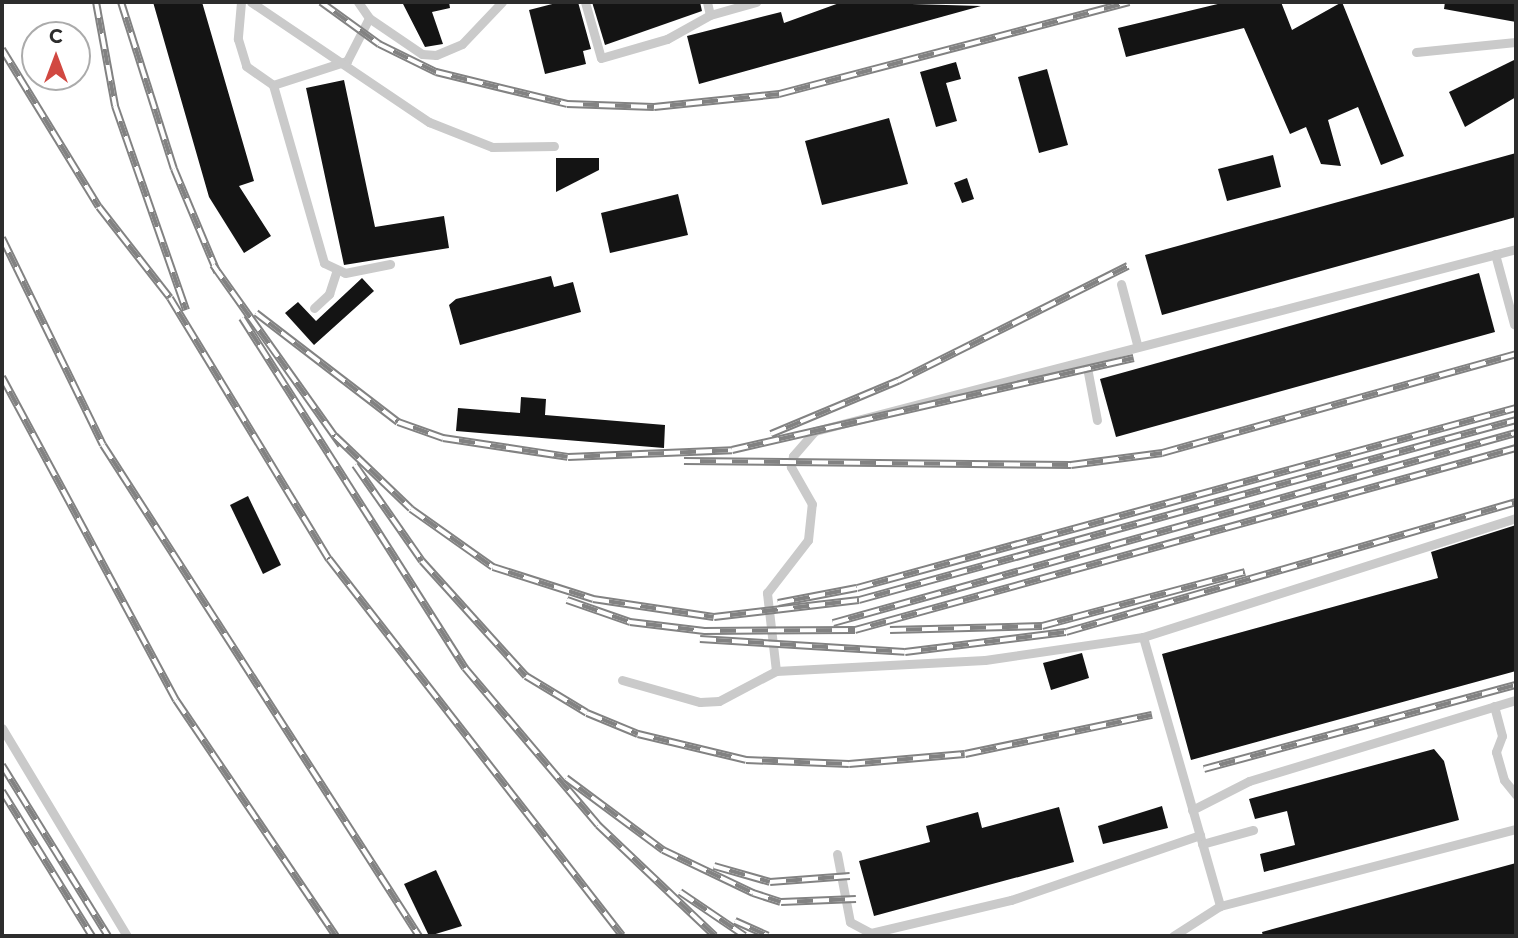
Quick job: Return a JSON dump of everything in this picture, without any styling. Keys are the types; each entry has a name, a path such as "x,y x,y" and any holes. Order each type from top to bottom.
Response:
{"lane":[{"path":"240,2 238,38 246,66 273,85 324,263 336,273 390,264"},
{"path":"251,2 347,61 429,122 492,147 554,146"},
{"path":"358,2 369,18 422,54 436,55 461,44 502,2"},
{"path":"585,2 601,58 667,39 710,15 756,2"},
{"path":"707,2 710,15"},
{"path":"273,85 347,61 369,18"},
{"path":"1416,52 1516,42"},
{"path":"776,671 767,593 798,557 813,522 812,505 791,467 801,444 816,431 854,417 1086,362 1137,344 1516,249"},
{"path":"1495,254 1514,324"},
{"path":"314,308 329,294 336,273"},
{"path":"1121,284 1137,344"},
{"path":"1086,362 1097,420"},
{"path":"622,680 700,702 719,701 776,671 985,660 1143,637 1516,518"},
{"path":"1143,637 1220,906"},
{"path":"1192,810 1249,781 1516,700"},
{"path":"1494,706 1502,736 1496,752 1504,780 1516,794"},
{"path":"2,728 128,936"},
{"path":"837,854 850,922 871,933 1011,900 1201,840 1253,830"},
{"path":"1173,936 1220,906 1516,830"}],"building":[{"path":"153,2 202,2 254,181 239,186 271,236 244,253 209,197"},
{"path":"402,2 449,2 450,8 432,12 443,44 425,47"},
{"path":"560,2 578,2 591,49 583,51 586,64 545,74 529,10"},
{"path":"592,2 700,2 702,11 605,45"},
{"path":"842,2 981,6 699,84 687,36 781,12 784,23"},
{"path":"1226,2 1281,2 1292,30 1342,2 1404,156 1381,165 1358,107 1328,120 1341,166 1321,164 1306,127 1290,134 1244,28 1126,57 1118,28"},
{"path":"1445,2 1516,2 1516,22 1444,9"},
{"path":"1516,59 1516,97 1465,127 1449,92"},
{"path":"956,62 961,79 946,83 957,121 936,127 920,72"},
{"path":"1047,69 1068,145 1039,153 1018,77"},
{"path":"344,80 375,227 444,216 449,248 344,265 306,88"},
{"path":"889,118 908,184 822,205 805,141"},
{"path":"1516,153 1516,217 1162,315 1145,255"},
{"path":"1273,155 1281,187 1227,201 1218,169"},
{"path":"556,158 599,158 599,170 556,192"},
{"path":"967,178 974,199 962,203 954,183"},
{"path":"678,194 688,235 610,253 601,213"},
{"path":"1479,273 1495,332 1116,437 1100,379"},
{"path":"551,276 554,287 573,282 581,312 460,345 449,305 456,299"},
{"path":"362,278 374,291 314,345 285,313 298,302 316,321"},
{"path":"521,397 546,399 545,415 665,425 664,448 456,431 458,408 520,413"},
{"path":"248,496 281,565 263,574 230,505"},
{"path":"1516,525 1516,671 1191,760 1162,654 1438,578 1431,552"},
{"path":"1082,653 1089,678 1051,690 1043,663"},
{"path":"1434,749 1444,761 1459,820 1264,872 1260,854 1295,845 1287,811 1255,819 1249,799"},
{"path":"1162,806 1168,828 1103,844 1098,826"},
{"path":"1059,807 1074,862 874,916 859,861 930,842 926,826 978,812 982,828"},
{"path":"1516,863 1516,936 1263,936 1262,932"},
{"path":"436,870 462,926 429,936 404,884"}],"railway":[{"path":"96,2 115,106 186,310"},
{"path":"121,2 174,169 217,272"},
{"path":"321,2 379,44 436,72 567,104 654,107 779,94 1129,2"},
{"path":"2,49 99,207 170,298 329,559 622,936"},
{"path":"2,238 103,445 419,936"},
{"path":"213,265 341,445"},
{"path":"771,434 898,381 1128,266"},
{"path":"256,313 398,422 443,438 568,457 732,450 1134,358"},
{"path":"242,318 465,668 598,825 715,936"},
{"path":"684,461 1071,465 1162,453 1516,354"},
{"path":"2,377 176,700 336,936"},
{"path":"778,603 857,588 1516,408"},
{"path":"335,436 411,509 493,567 593,599 714,617 859,600 1516,420"},
{"path":"833,623 1516,433"},
{"path":"567,600 630,622 704,631 855,630 1516,448"},
{"path":"355,465 422,561 526,676 587,713 638,734 746,760 849,764 965,754 1152,715"},
{"path":"700,639 905,652 1066,632 1516,502"},
{"path":"890,630 1042,626 1245,572"},
{"path":"1204,769 1516,685"},
{"path":"2,765 108,936"},
{"path":"566,778 663,850 753,893 781,902 856,899"},
{"path":"2,791 92,936"},
{"path":"714,866 770,882 850,876"},
{"path":"680,892 745,936"},
{"path":"735,921 768,936"}]}
